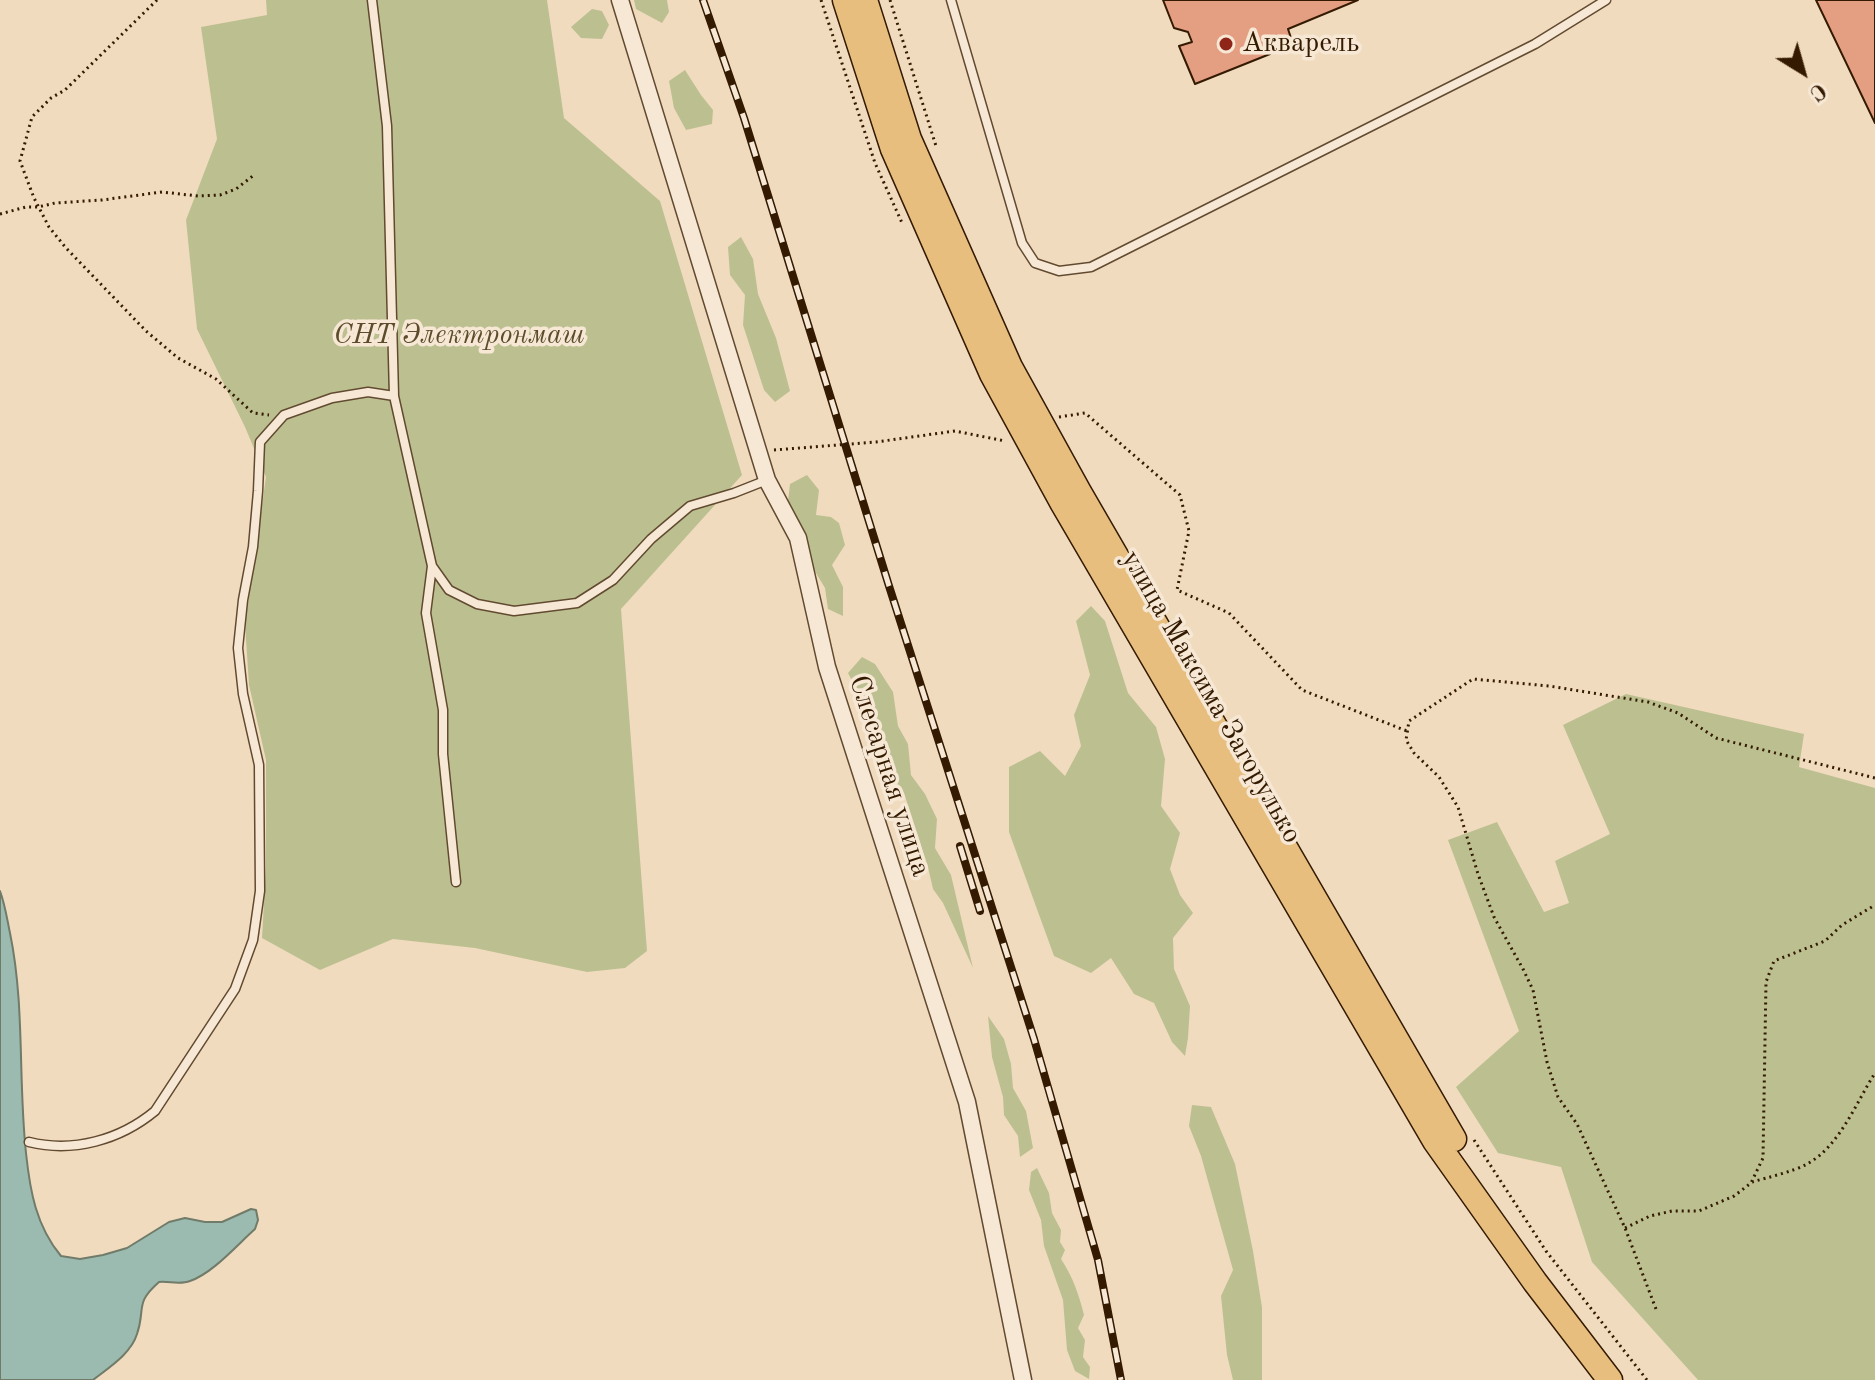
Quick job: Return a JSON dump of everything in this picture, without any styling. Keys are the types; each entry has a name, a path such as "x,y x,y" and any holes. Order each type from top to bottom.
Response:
{"main road":[{"name":"улица Максима Загорулько","path":"845,0 893,149 992,374 1063,504 1435,1141 1535,1282 1610,1380"},
{"name":"улица Максима Загорулько","path":"865,0 909,139 1010,367 1071,479 1450,1133 1538,1263 1630,1380"}],"street":[{"name":"Слесарная улица","path":"620,0 767,480 798,538 827,667 967,1102 1023,1380"}],"lane":[{"path":"372,0 387,126 394,396 432,566 426,613 443,710 443,754 456,882"},
{"path":"951,0 1022,243 1035,263 1059,271 1091,267 1535,44 1606,0"},
{"path":"29,1142 50,1146 84,1145 139,1124 155,1111 235,989 253,940 260,891 259,765 243,694 238,648 253,547 260,442 284,415 332,398 368,392 394,396"},
{"path":"432,566 449,590 477,604 514,611 577,603 613,580 651,539 690,506 767,480"}],"path":[{"path":"157,0 65,90 51,98 32,117 20,161 49,227 157,340 178,358 216,379 253,413 284,415"},
{"path":"890,0 939,154"},
{"path":"0,214 55,203 162,192 220,195 236,189 254,175"},
{"path":"1055,418 1085,413 1180,495 1189,531 1177,590 1229,613 1302,690 1407,731"},
{"path":"759,451 876,442 955,431 1008,441"},
{"path":"1656,1309 1625,1228 1577,1124 1558,1097 1547,1062 1533,990 1494,917 1458,807 1439,777 1414,753 1406,740 1409,721 1473,679 1549,686 1648,702 1678,713 1716,738 1875,778"},
{"path":"1751,1183 1763,1158 1766,982 1774,961 1825,941 1842,925 1875,905"},
{"path":"1625,1228 1650,1216 1672,1211 1699,1211 1734,1196 1751,1183 1806,1165 1839,1134 1875,1073"},
{"path":"1469,1132 1546,1251 1647,1380"}],"green space":[{"name":"СНТ Электронмаш","path":"266,0 547,0 564,118 660,201 742,475 621,609 647,951 625,968 587,972 475,948 393,939 320,970 262,938 266,867 266,760 249,685 245,624 266,477 197,329 186,220 217,139 201,27 267,15"},
{"path":"634,0 667,0 669,12 662,23 636,9"},
{"path":"592,9 602,11 609,25 602,39 581,38 571,27"},
{"path":"685,70 713,110 712,124 686,130 674,108 669,81"},
{"path":"741,237 753,259 758,294 776,338 790,391 775,402 764,390 743,325 745,295 730,275 728,247"},
{"path":"807,475 819,490 816,515 831,517 839,523 845,545 832,565 843,587 843,616 828,609 825,588 813,568 802,528 788,501 790,484"},
{"path":"1091,606 1105,621 1128,693 1156,727 1165,759 1161,806 1180,833 1170,869 1180,895 1193,913 1173,938 1174,969 1190,1006 1185,1056 1172,1042 1154,1003 1134,994 1111,958 1091,973 1054,956 1009,832 1009,767 1040,751 1065,776 1081,746 1074,715 1090,675 1076,621"},
{"path":"862,657 875,664 893,692 898,726 908,744 911,775 937,819 935,848 951,875 973,968 943,903 933,889 904,793 884,770 869,731 865,706 848,673"},
{"path":"1626,694 1804,734 1799,767 1875,788 1875,1380 1698,1380 1592,1262 1561,1167 1498,1153 1456,1087 1519,1031 1448,840 1497,822 1544,912 1569,903 1555,861 1610,834 1563,725"},
{"path":"988,1016 1004,1039 1013,1088 1026,1111 1033,1148 1020,1157 1018,1136 1004,1115 1003,1097 992,1057"},
{"path":"1192,1105 1211,1107 1235,1164 1262,1307 1262,1380 1233,1380 1227,1355 1221,1296 1233,1270 1201,1156 1189,1126"},
{"path":"1037,1168 1061,1230 1060,1242 1065,1250 1061,1259 1075,1286 1084,1315 1078,1328 1085,1340 1083,1357 1090,1367 1089,1379 1075,1371 1067,1350 1063,1300 1044,1246 1041,1220 1029,1190 1031,1172"}],"water":[{"path":"0,891 18,988 24,1125 30,1181 40,1220 52,1245 61,1256 80,1259 127,1248 169,1222 185,1218 222,1222 251,1209 256,1210 258,1220 255,1229 207,1272 186,1282 159,1282 151,1289 143,1301 140,1325 130,1348 93,1380 0,1380"}],"building":[{"name":"Акварель","path":"1163,0 1358,0 1288,29 1292,41 1276,47 1272,38 1264,41 1270,54 1195,84 1179,46 1192,42 1188,32 1174,28"},
{"path":"1816,0 1875,0 1875,123"}],"railway":[{"path":"703,0 744,118 1034,1039 1098,1260 1121,1380"},
{"path":"960,846 980,911"}],"place":[{"name":"Акварель","path":"1226,44"}]}
